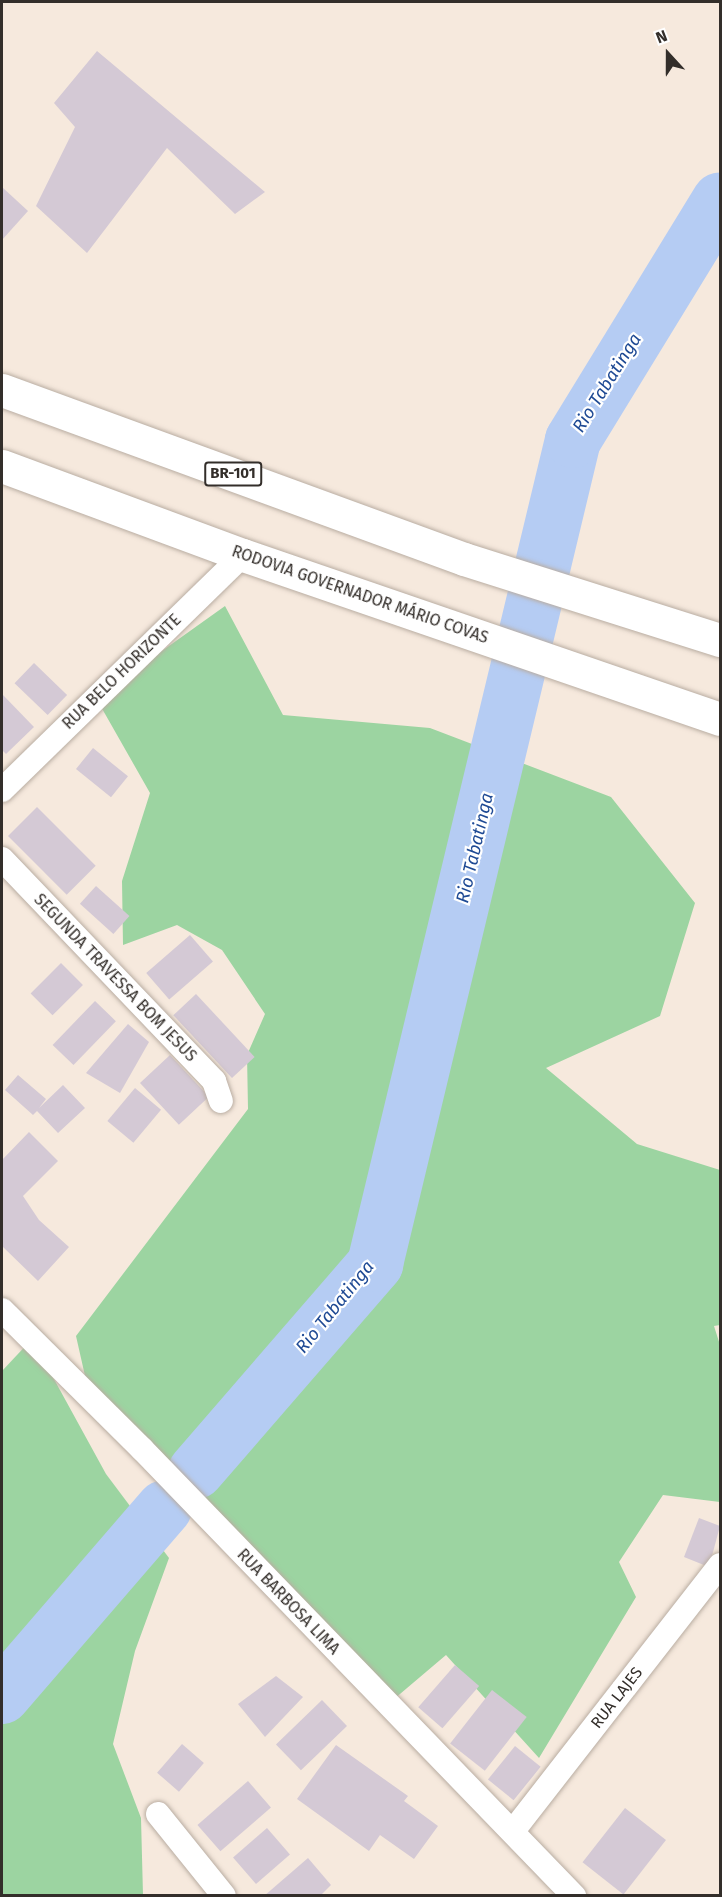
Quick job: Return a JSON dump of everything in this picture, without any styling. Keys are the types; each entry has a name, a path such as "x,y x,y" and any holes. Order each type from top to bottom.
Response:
{"highway":[{"name":"BR-101","path":"2,390 464,559 720,640"},
{"name":"RODOVIA GOVERNADOR MÁRIO COVAS","path":"2,466 243,555 720,719"}],"street":[{"name":"RUA BELO HORIZONTE","path":"2,790 243,555"},
{"name":"SEGUNDA TRAVESSA BOM JESUS","path":"2,859 214,1081 221,1101"},
{"name":"RUA BARBOSA LIMA","path":"2,1310 574,1896"},
{"name":"RUA LAJES","path":"513,1831 720,1565"},
{"path":"158,1814 224,1896"}],"green space":[{"path":"225,606 283,715 430,728 611,797 695,903 660,1016 546,1068 637,1144 720,1170 720,1325 714,1326 720,1345 720,1502 663,1495 619,1562 636,1597 539,1758 446,1655 387,1705 90,1398 76,1336 248,1109 247,1055 265,1014 222,950 177,925 123,945 122,881 150,793 96,698"},
{"path":"32,1339 106,1474 169,1558 135,1651 113,1744 141,1818 143,1895 2,1895 2,1371"}],"building":[{"path":"97,51 265,192 235,214 167,148 87,253 36,206 75,127 54,103"},
{"path":"2,187 28,211 2,240"},
{"path":"34,663 67,695 48,715 15,683"},
{"path":"2,694 34,727 6,754 2,750"},
{"path":"93,748 128,776 111,797 76,769"},
{"path":"37,807 96,866 67,895 8,836"},
{"path":"96,886 129,916 113,934 80,904"},
{"path":"190,935 213,961 169,999 146,973"},
{"path":"61,963 83,985 53,1015 31,993"},
{"path":"196,994 255,1057 232,1078 173,1015"},
{"path":"95,1001 116,1021 73,1065 53,1045"},
{"path":"128,1024 149,1042 120,1093 86,1073"},
{"path":"170,1055 209,1097 179,1125 140,1083"},
{"path":"18,1075 46,1099 39,1108 63,1085 85,1108 58,1133 37,1111 33,1115 5,1090"},
{"path":"135,1088 161,1110 133,1143 107,1121"},
{"path":"29,1132 58,1161 23,1196 39,1220 69,1247 38,1281 2,1246 2,1160"},
{"path":"699,1518 720,1526 709,1567 684,1557"},
{"path":"455,1665 479,1686 442,1728 418,1707"},
{"path":"276,1676 303,1697 265,1737 238,1704"},
{"path":"492,1690 527,1717 485,1771 450,1744"},
{"path":"322,1700 347,1726 301,1770 276,1744"},
{"path":"182,1744 204,1763 179,1792 157,1773"},
{"path":"336,1745 408,1796 404,1801 438,1826 414,1859 380,1835 369,1851 297,1799"},
{"path":"515,1746 541,1767 514,1800 488,1779"},
{"path":"248,1781 271,1807 220,1851 197,1825"},
{"path":"625,1808 666,1840 623,1894 583,1862"},
{"path":"267,1828 290,1854 256,1884 233,1858"},
{"path":"308,1858 331,1885 320,1896 264,1896"}],"waterway":[{"name":"Rio Tabatinga","path":"196,1471 375,1264 573,440 720,200"},
{"name":"Rio Tabatinga","path":"2,1696 164,1508"}]}
